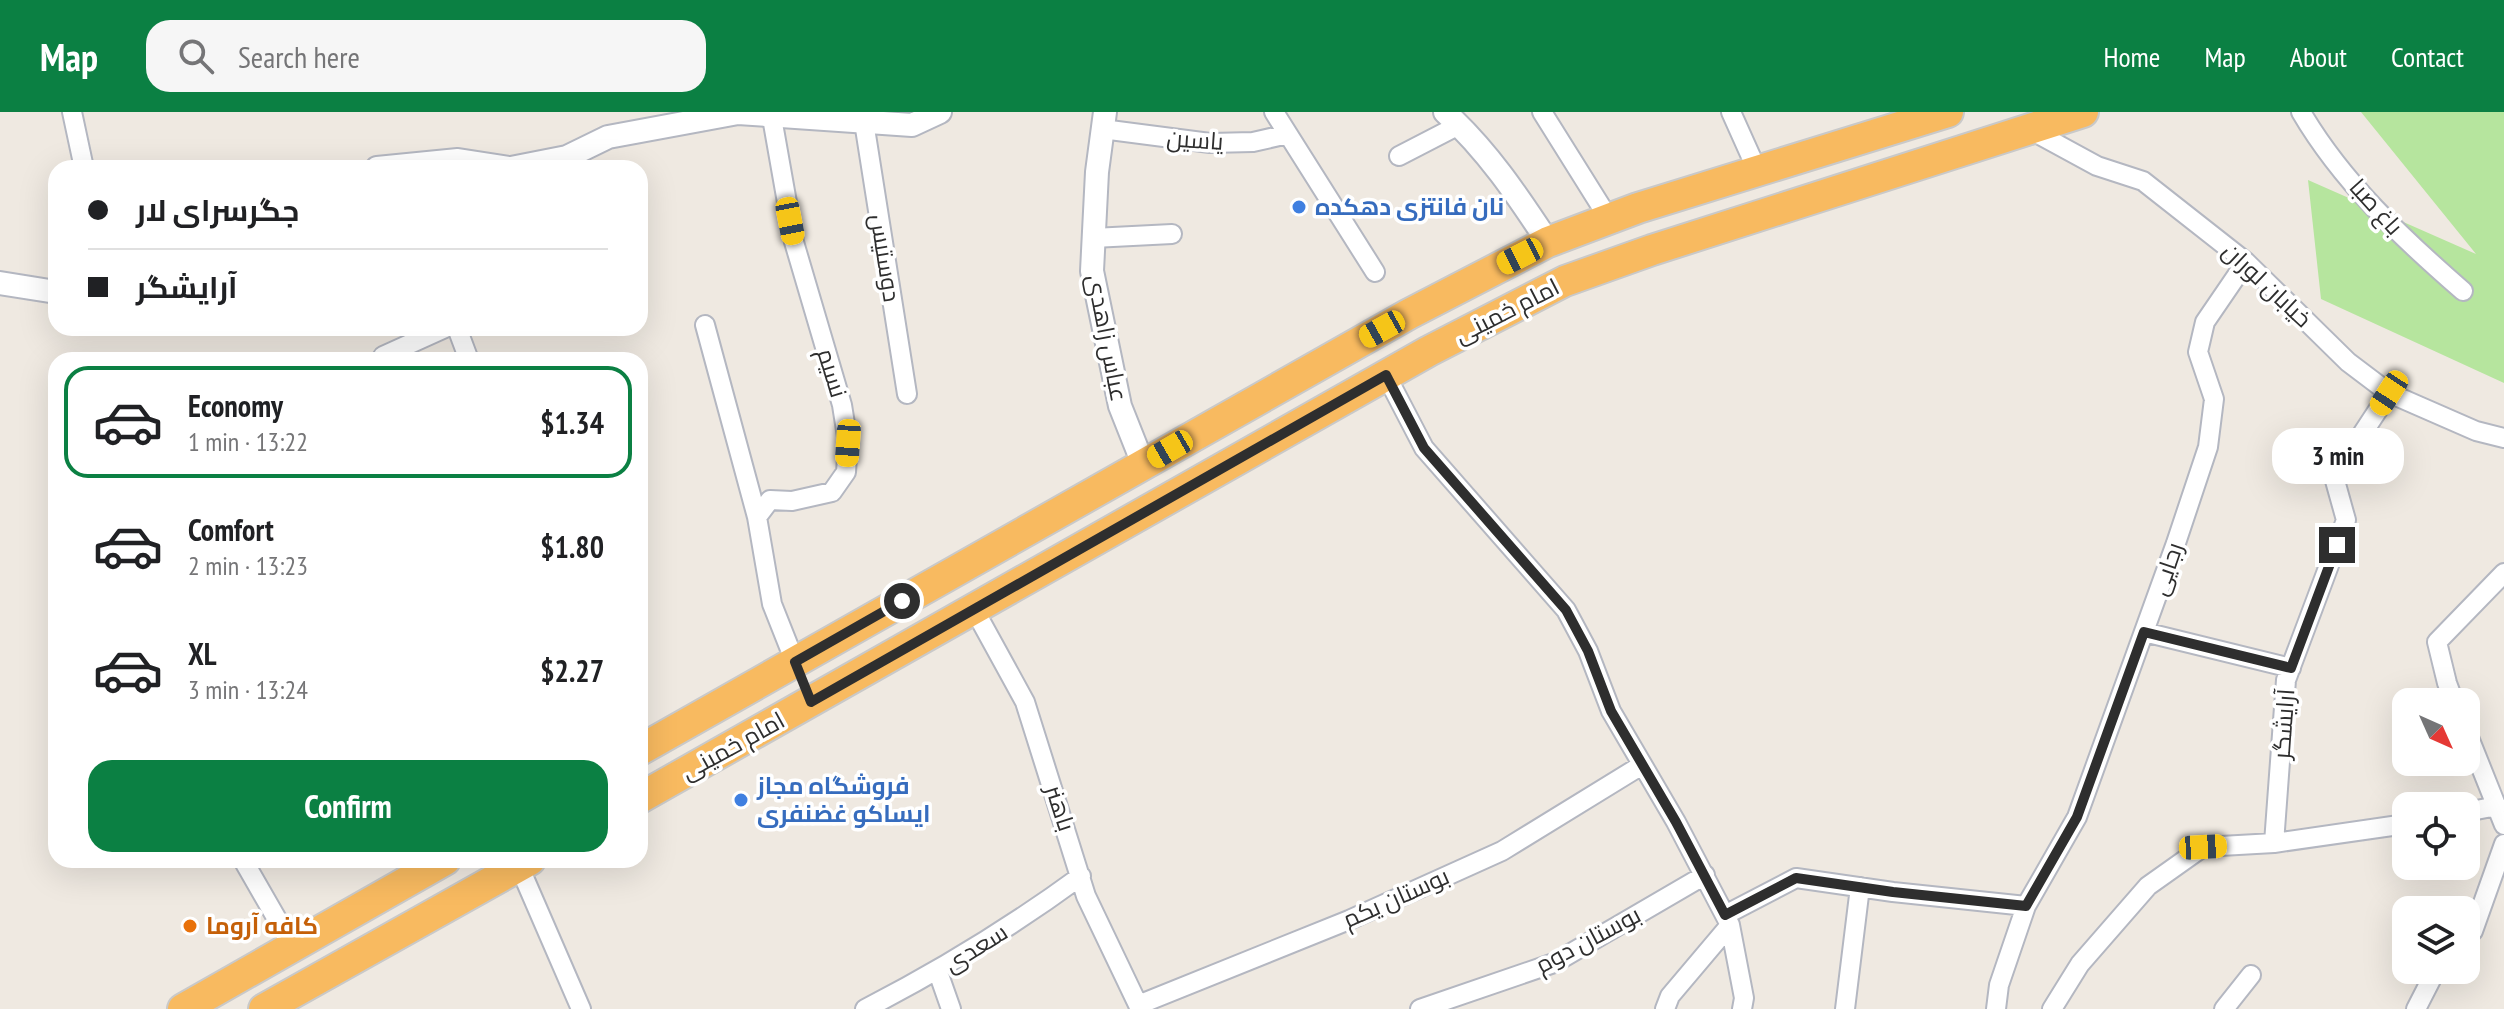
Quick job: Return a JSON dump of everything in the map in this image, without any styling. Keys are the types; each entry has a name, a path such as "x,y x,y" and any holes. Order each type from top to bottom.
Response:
{"highway":[{"name":"امام خمینی","path":"648,745 1409,314 1548,242 1757,170 1948,112"},
{"name":"امام خمینی","path":"648,794 1386,375 1565,281 1652,250 2083,112"},
{"path":"795,662 811,702"},
{"path":"183,1009 431,868"},
{"path":"264,1009 515,868"}],"street":[{"path":"72,112 82,160"},
{"path":"551,160 567,157 608,137 738,113 912,125 940,112"},
{"path":"1274,112 1375,272"},
{"path":"1542,112 1609,219"},
{"path":"1731,112 1757,170"},
{"name":"باغ صبا","path":"2301,112 2376,210 2463,291"},
{"name":"نسیم","path":"757,517 770,500 792,501 832,492 846,472 848,443 842,405 794,242 771,114"},
{"path":"1399,156 1452,118 1506,178 1548,242"},
{"name":"یاسین","path":"1103,121 1210,143 1253,142 1288,134"},
{"name":"عباس زاهدی","path":"1103,121 1092,271 1120,406 1143,464"},
{"name":"دوستیس","path":"864,122 907,394"},
{"name":"خیابان لوران","path":"2029,129 2097,166 2143,181 2246,262 2348,362 2389,393 2476,431 2504,438"},
{"path":"1093,238 1172,234"},
{"name":"رجایی","path":"1996,1009 1999,985 2026,906 2077,817 2208,447 2214,399 2198,352 2205,322 2246,262"},
{"path":"0,283 48,291"},
{"path":"705,325 757,517 772,604 795,662"},
{"path":"392,352 427,336"},
{"path":"1386,375 1424,448 1566,610 1588,651 1611,711 1728,920 1744,998 1742,1009"},
{"name":"آرایشگر","path":"2274,843 2286,680 2346,520 2334,477 2389,393"},
{"path":"2449,688 2437,642 2504,573"},
{"name":"باهنر","path":"974,609 1025,702 1086,896 1139,1007"},
{"path":"2144,632 2291,668"},
{"path":"2480,764 2504,825"},
{"name":"بوستان یکم","path":"1139,1007 1349,920 1502,851 1642,765"},
{"path":"2480,809 2497,806"},
{"path":"2052,1009 2080,964 2148,886 2203,847 2274,843 2392,826"},
{"path":"2480,911 2504,844"},
{"path":"248,868 293,947"},
{"path":"526,868 581,1009"},
{"name":"بوستان دوم","path":"1420,1009 1554,963 1705,875"},
{"name":"سعدی","path":"865,1009 938,972 1012,926 1081,876"},
{"path":"1665,1009 1670,996 1728,920 1796,878 2026,906"},
{"path":"1845,1009 1860,887"},
{"path":"938,972 951,1009"},
{"path":"2224,1009 2251,975"},
{"path":"2416,1009 2429,984"}],"green space":[{"path":"2361,112 2504,112 2504,383 2321,299 2308,180 2476,254"}],"place":[{"name":"نان فانتزی دهکده","path":"1299,207"},
{"name":"فروشگاه مجاز ایساکو غضنفری","path":"741,800"},
{"name":"کافه آروما","path":"190,926"}],"route":[{"path":"902,601 795,662 811,702 1386,375 1424,448 1566,610 1588,651 1611,711 1676,822 1725,915 1796,878 2026,906 2077,817 2144,632 2291,668 2337,545"}]}
